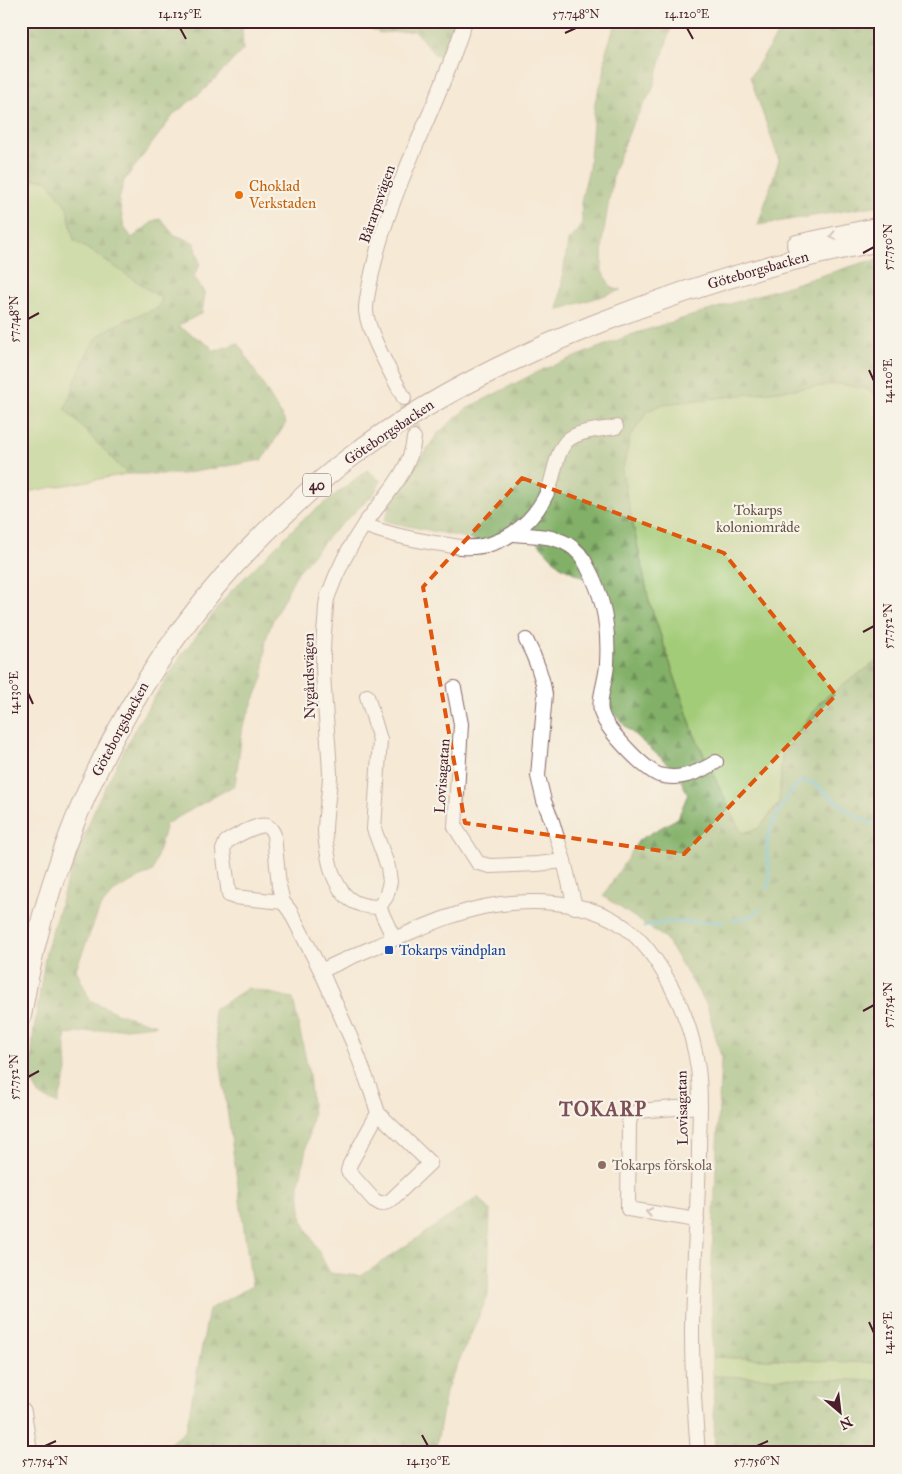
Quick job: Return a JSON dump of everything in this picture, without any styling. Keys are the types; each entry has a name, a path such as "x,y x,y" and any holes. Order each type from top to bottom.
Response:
{"highway":[{"name":"Göteborgsbacken","path":"21,954 40,882 55,838 93,751 120,701 162,636 190,599 236,546 305,479 350,443 421,396 478,365 544,333 681,279 720,266 827,237 881,227"},
{"name":"Göteborgsbacken","path":"21,1016 37,937 57,871 82,802 122,721 159,659 211,592 244,554 312,489 347,460 424,408 505,364 548,344 628,311 711,283 782,262 881,241"},
{"path":"21,1412 27,1453"}],"street":[{"name":"Bårarpsvägen","path":"404,398 369,326 366,308 374,264 386,219 436,101 465,21"},
{"path":"364,525 388,534 460,547 489,545 514,534 528,521 544,499 562,447 568,440 587,432 616,427"},
{"name":"Nygårdsvägen","path":"379,906 360,905 353,902 343,894 332,871 325,832 330,776 324,705 323,651 327,599 347,551 398,478 413,449 414,438"},
{"path":"514,534 548,537 572,546 580,554 597,584 605,615 607,642 606,679 600,704 601,712 607,726 618,740 659,775 674,777 700,772 716,762"},
{"path":"526,640 543,680 545,694 538,776 544,801 564,861 575,906"},
{"name":"Lovisagatan","path":"454,688 462,724 455,827 478,864 490,866 564,861"},
{"path":"367,696 380,740 374,830 388,867 390,882 386,897 379,906 394,939"},
{"path":"283,902 229,895 223,850 226,842 259,826 267,826 272,830 279,886 283,902 290,911 321,971 353,1043 378,1113 430,1162 390,1201 381,1204 374,1200 348,1171 378,1113"},
{"name":"Lovisagatan","path":"321,971 446,918 499,904 544,902 575,906 606,916 626,928 640,941 657,962 676,996 690,1030 698,1069 700,1106 692,1324 693,1384 698,1453"},
{"path":"697,1220 628,1208 629,1123 631,1115 638,1112 700,1106"}],"highlighted area":[{"path":"522,478 724,553 836,695 684,854 465,823 423,587"}],"green space":[{"path":"21,21 242,21 243,50 204,90 175,113 124,181 119,200 124,227 132,238 155,220 161,219 173,234 195,243 200,264 194,276 205,294 202,313 178,326 215,351 238,343 286,423 262,460 182,474 127,474 65,409 83,363 96,339 116,325 158,308 162,299 95,253 74,241 67,207 47,180 21,179"},
{"path":"355,21 455,21 448,55 439,58 414,31 380,33"},
{"path":"619,21 673,21 652,91 632,125 614,171 603,236 602,271 611,287 621,290 558,310 568,240 579,230 582,221 581,201 589,168 595,101 604,74 606,51 614,28"},
{"path":"786,21 843,21 881,32 881,205 758,225 779,160 750,77"},
{"path":"21,179 47,180 67,207 74,241 163,298 158,308 123,321 65,409 127,474 21,493"},
{"path":"881,260 881,399 868,389 839,384 663,404 648,411 630,437 622,472 649,601 694,734 741,833 758,829 779,804 782,755 821,701 881,658 881,1363 713,1357 711,1279 721,1057 707,1005 665,938 603,896 639,840 678,818 688,794 676,771 627,728 610,709 606,590 559,565 520,524 490,543 384,521 393,499 438,433 466,409 539,371 633,334 865,262"},
{"name":"Tokarps koloniområde","path":"839,384 868,389 881,399 881,658 821,701 782,755 779,803 758,829 741,833 694,734 649,601 622,472 630,437 648,411 663,404"},
{"path":"367,470 381,481 374,494 331,534 297,573 273,620 266,639 263,678 243,726 235,785 166,824 153,871 116,890 100,908 76,969 90,1000 119,1014 157,1025 65,1034 67,1071 58,1104 40,1096 30,1079 33,1036 46,952 67,881 97,803 138,723 181,656 230,592 300,522"},
{"path":"248,988 293,998 309,1074 313,1113 299,1185 302,1220 330,1273 361,1276 478,1197 490,1210 488,1296 447,1388 435,1453 157,1453 186,1430 209,1309 252,1286 213,1010"},
{"path":"713,1357 881,1363 881,1381 713,1376"},
{"path":"713,1376 881,1381 881,1453 715,1453"}],"waterway":[{"path":"768,889 767,847 770,831 783,804 799,782 813,783 855,816 881,828"},
{"path":"733,920 750,917 760,909"},
{"path":"644,927 665,922 723,922"}],"tunnel":[{"path":"404,398 414,438"}],"place":[{"name":"Choklad Verkstaden","path":"239,195"},
{"name":"Tokarps vändplan","path":"389,950"},
{"name":"Tokarps förskola","path":"602,1165"}],"district":[{"name":"TOKARP","path":"603,1109"}]}
